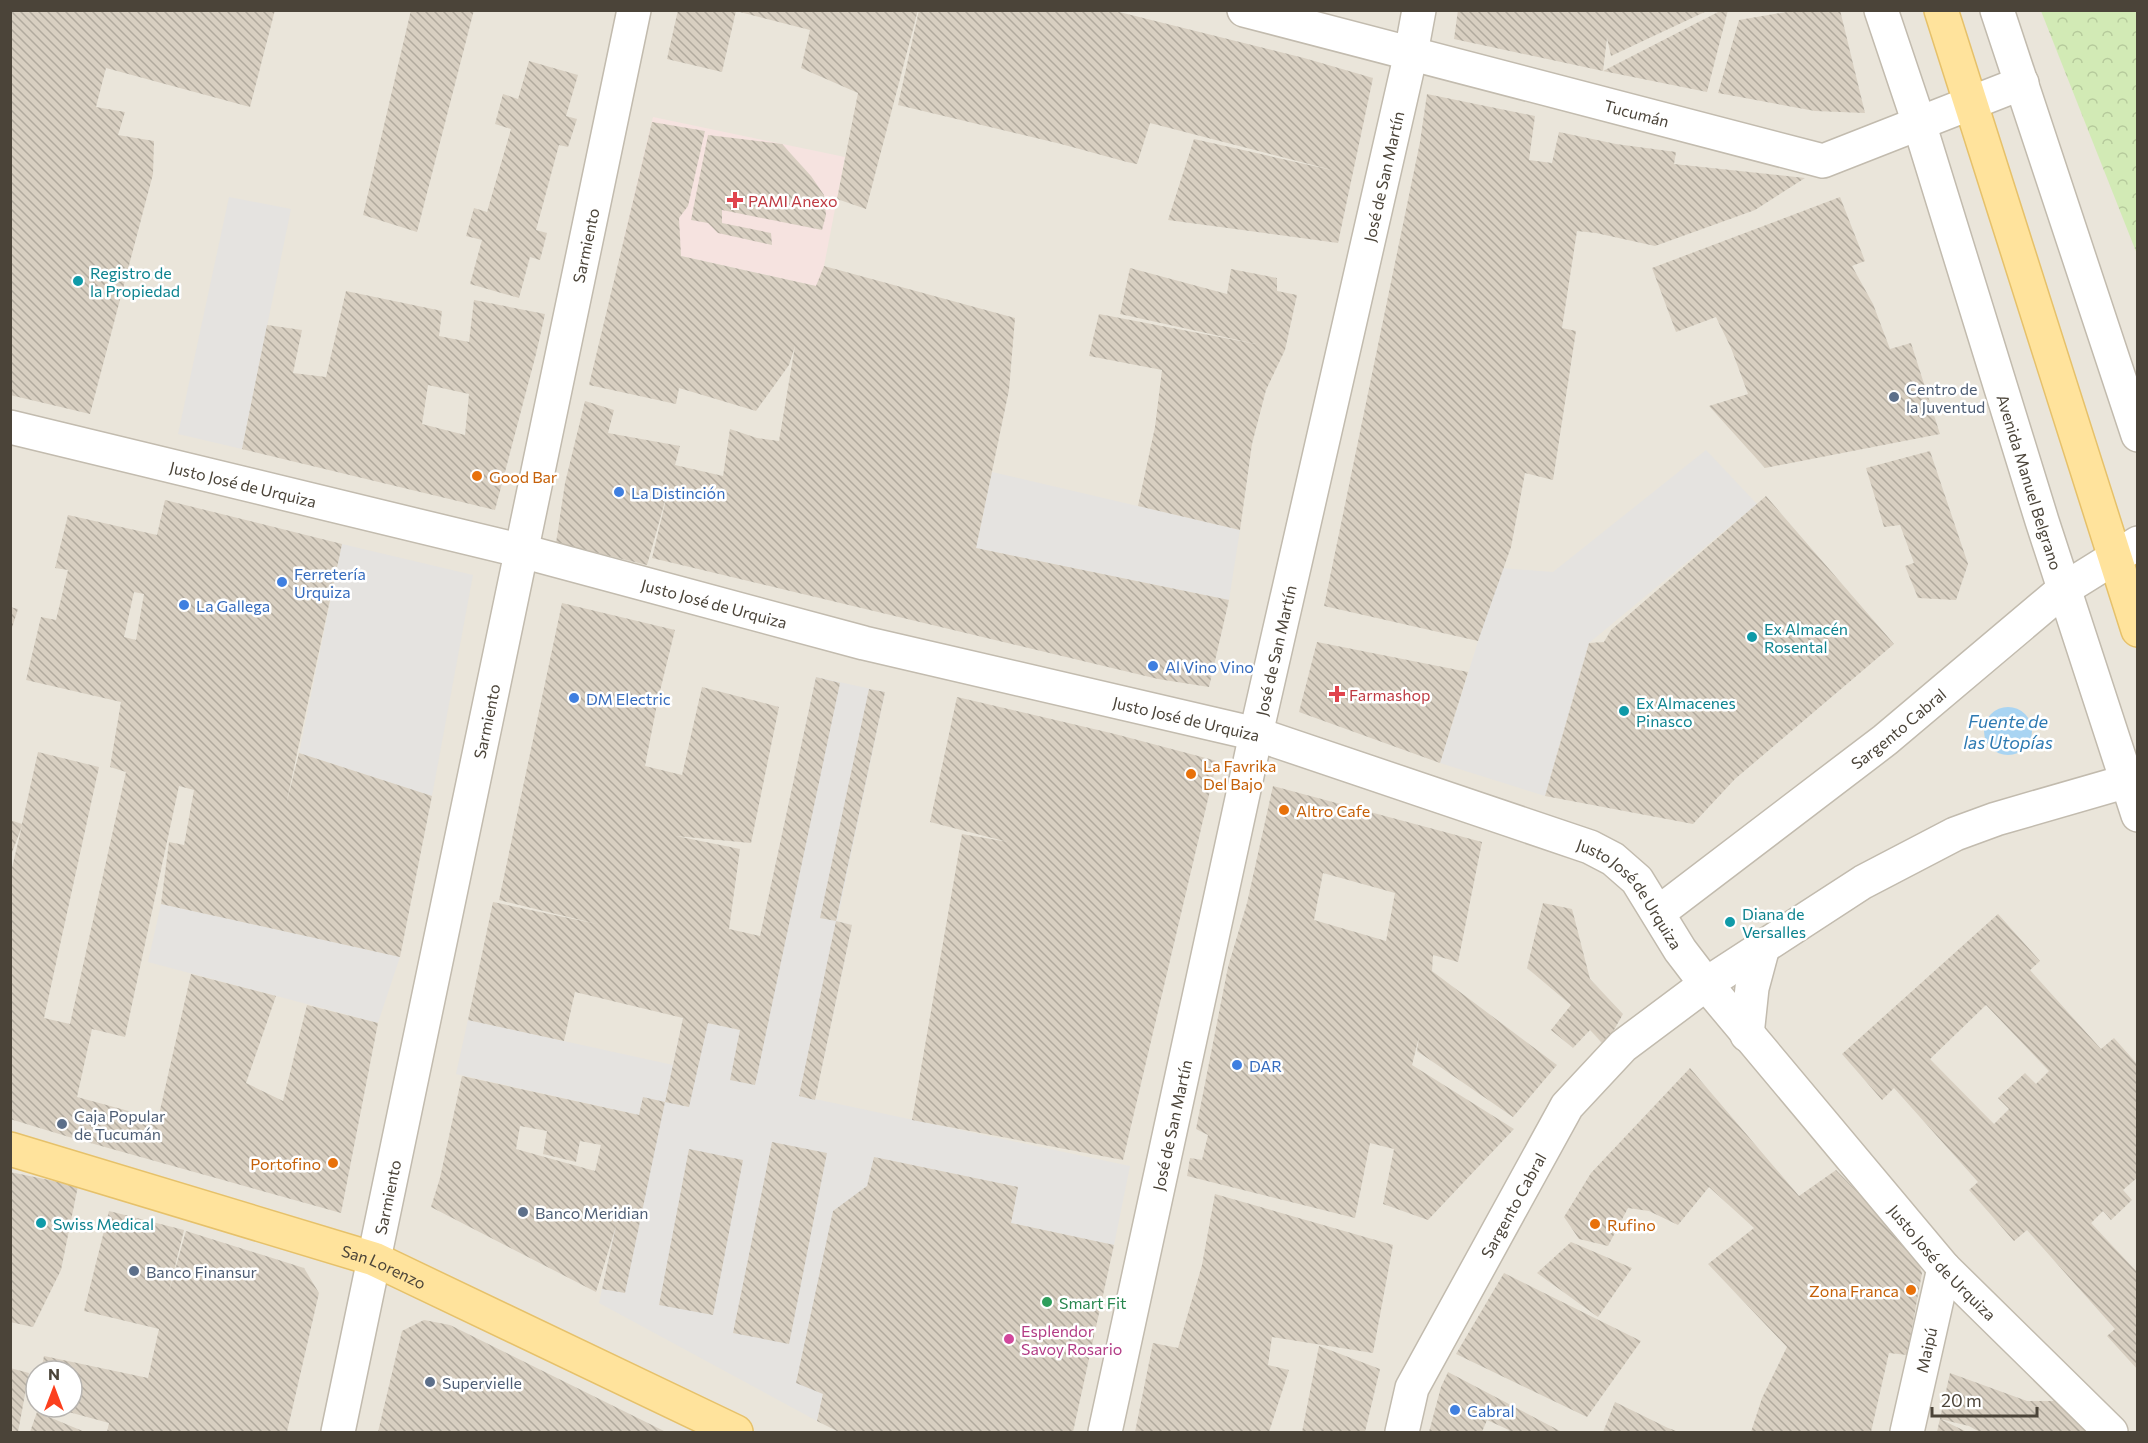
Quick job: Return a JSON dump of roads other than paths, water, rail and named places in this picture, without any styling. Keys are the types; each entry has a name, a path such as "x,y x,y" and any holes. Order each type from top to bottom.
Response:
{"main road":[{"path":"1941,10 1971,104 2126,549 2138,630"},
{"name":"San Lorenzo","path":"10,1149 374,1259 736,1432"}],"street":[{"name":"Sarmiento","path":"338,1432 634,10"},
{"name":"Tucumán","path":"1244,10 1823,161 2022,83"},
{"name":"José de San Martín","path":"1105,1432 1256,734 1411,54 1419,10"},
{"name":"Avenida Manuel Belgrano","path":"1881,10 1920,123 2064,589 2131,780 2138,815"},
{"path":"1997,10 2138,435"},
{"name":"Justo José de Urquiza","path":"10,427 522,551 864,643 1256,734 1590,847 1613,859 1637,880 1680,950 1706,984 1944,1268 2111,1432"},
{"name":"Sargento Cabral","path":"1658,913 1885,740 2064,589 2126,549"},
{"name":"Sargento Cabral","path":"1402,1432 1412,1388 1567,1106 1623,1046 1706,984 1863,882 1955,834 1996,819 2131,780"},
{"path":"1747,1035 1752,988 1763,947"},
{"path":"1670,1011 1680,976 1680,950"},
{"name":"Maipú","path":"1907,1432 1944,1268"}],"water":[{"name":"Fuente de las Utopías","path":"2003,707 2013,707 2028,717 2032,731 2028,745 2022,751 2013,755 2003,755 1988,745 1984,736 1984,726 1994,711"}],"place":[{"name":"PAMI Anexo","path":"735,200"},
{"name":"Registro de la Propiedad","path":"78,281"},
{"name":"Centro de la Juventud","path":"1894,397"},
{"name":"Good Bar","path":"477,476"},
{"name":"La Distinción","path":"619,492"},
{"name":"Ferretería Urquiza","path":"282,582"},
{"name":"La Gallega","path":"184,605"},
{"name":"Ex Almacén Rosental","path":"1752,637"},
{"name":"Al Vino Vino","path":"1153,666"},
{"name":"Farmashop","path":"1337,694"},
{"name":"DM Electric","path":"574,698"},
{"name":"Ex Almacenes Pinasco","path":"1624,711"},
{"name":"La Favrika Del Bajo","path":"1191,774"},
{"name":"Altro Cafe","path":"1284,810"},
{"name":"Diana de Versalles","path":"1730,922"},
{"name":"DAR","path":"1237,1065"},
{"name":"Caja Popular de Tucumán","path":"62,1124"},
{"name":"Portofino","path":"333,1163"},
{"name":"Banco Meridian","path":"523,1212"},
{"name":"Swiss Medical","path":"41,1223"},
{"name":"Rufino","path":"1595,1224"},
{"name":"Banco Finansur","path":"134,1271"},
{"name":"Zona Franca","path":"1911,1290"},
{"name":"Smart Fit","path":"1047,1302"},
{"name":"Esplendor Savoy Rosario","path":"1009,1339"},
{"name":"Supervielle","path":"430,1382"},
{"name":"Cabral","path":"1455,1410"}]}
